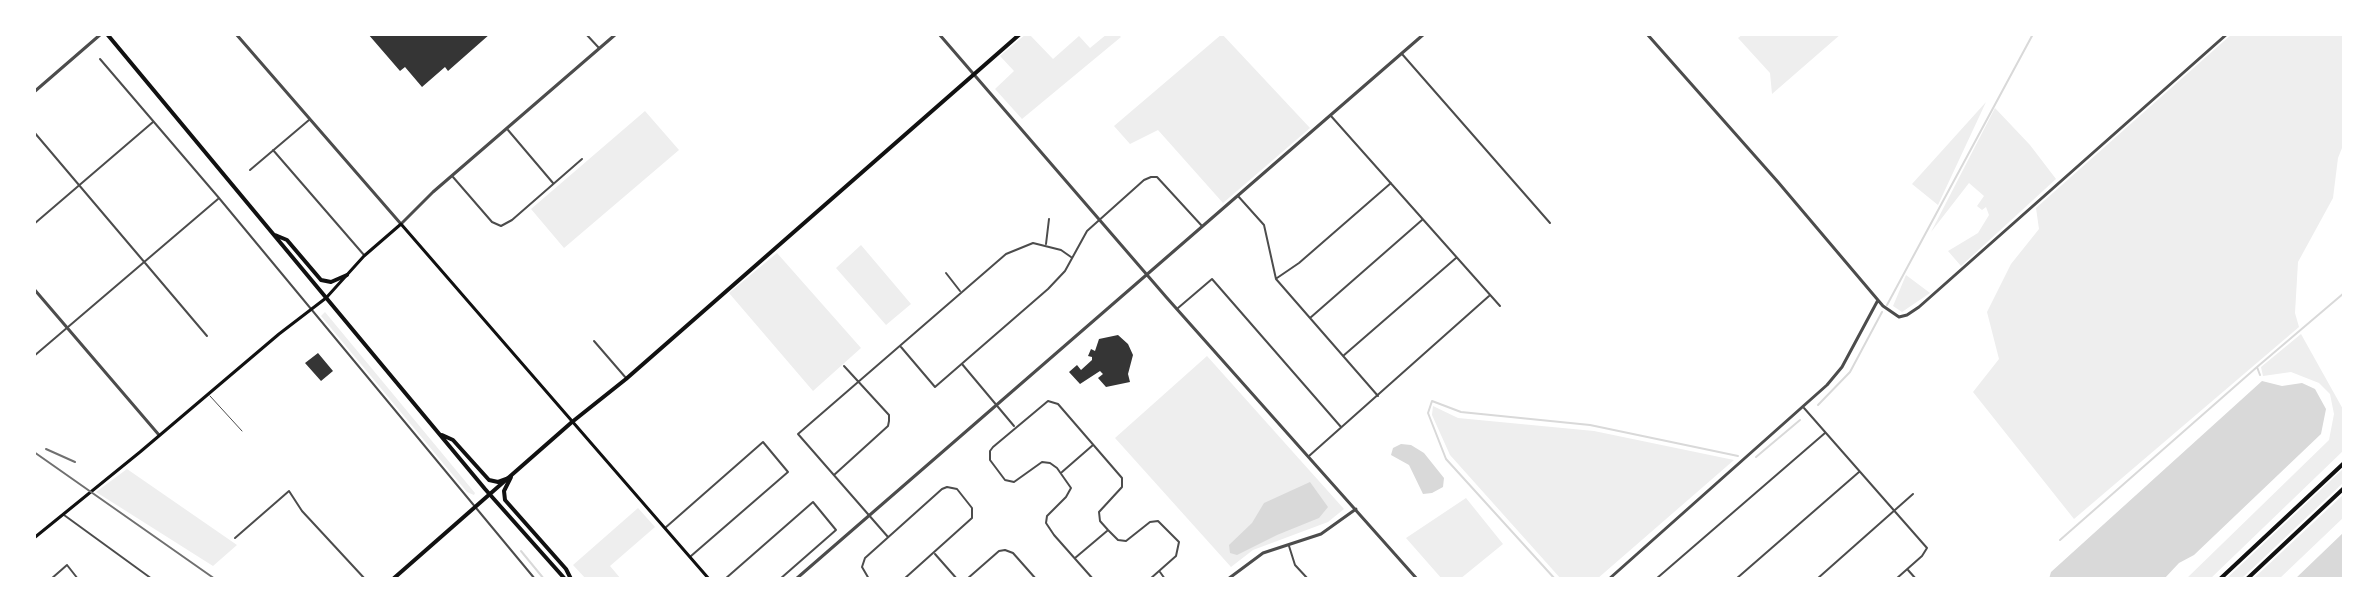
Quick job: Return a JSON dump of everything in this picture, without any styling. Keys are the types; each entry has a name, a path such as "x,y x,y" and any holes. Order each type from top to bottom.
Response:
{"main road":[{"path":"104,34 490,495 565,579"},
{"path":"393,579 1020,34"},
{"path":"34,538 326,298 364,256 401,224 709,579"},
{"path":"274,235 287,240 321,280 331,282 347,275"},
{"path":"440,435 453,440 489,480 498,482 511,477"},
{"path":"2220,579 2344,463"},
{"path":"511,477 504,491 505,500 566,569 571,579"},
{"path":"2247,579 2344,488"}],"street":[{"path":"34,92 104,34"},
{"path":"236,34 401,224 408,213 616,34"},
{"path":"586,34 599,49"},
{"path":"939,34 1177,309 1417,579"},
{"path":"796,579 1424,34"},
{"path":"1647,34 1878,300 1894,316 1903,317 1919,307 2227,34"},
{"path":"1402,53 1550,223"},
{"path":"100,59 535,579"},
{"path":"1330,115 1500,306"},
{"path":"250,170 310,119"},
{"path":"34,224 154,121"},
{"path":"507,129 554,183"},
{"path":"34,132 207,336"},
{"path":"273,150 364,256"},
{"path":"451,175 492,222 501,226 582,159"},
{"path":"900,346 935,387 1048,289 1065,271 1087,231 1144,180 1157,177 1202,226"},
{"path":"1276,279 1299,263 1391,183"},
{"path":"1238,195 1264,225 1276,279 1378,396"},
{"path":"34,356 219,198"},
{"path":"1046,245 1049,219"},
{"path":"1310,318 1423,219"},
{"path":"888,537 798,434 1013,249 1033,243 1046,245 1071,257"},
{"path":"1343,356 1457,257"},
{"path":"946,273 961,292"},
{"path":"1177,309 1212,279 1341,428"},
{"path":"34,289 160,436"},
{"path":"1308,457 1490,295"},
{"path":"1609,579 1834,378 1878,300"},
{"path":"594,341 626,379"},
{"path":"962,364 1015,427"},
{"path":"834,475 888,426 889,421 889,415 844,366"},
{"path":"1093,579 1046,523 1047,516 1070,490 1070,484 1061,473 1050,463 1042,462 1018,481 1005,480 991,463 989,454 993,447 1043,404 1052,401 1058,404 1122,480 1119,490 1099,512 1100,521 1118,540 1126,541 1151,521 1162,523 1180,545 1176,556 1150,579"},
{"path":"1804,408 1927,548 1896,579"},
{"path":"1656,579 1826,432"},
{"path":"664,528 763,442 788,472 690,557"},
{"path":"1061,473 1094,445"},
{"path":"1736,579 1860,471"},
{"path":"869,579 862,567 863,560 942,489 952,487 971,505 973,516 904,579"},
{"path":"235,538 289,491 302,511 365,579"},
{"path":"1817,579 1913,494"},
{"path":"725,579 813,502 836,530 780,579"},
{"path":"1228,579 1263,553 1321,534 1356,509"},
{"path":"63,514 152,579"},
{"path":"1075,559 1108,530"},
{"path":"1289,545 1295,565 1308,579"},
{"path":"967,579 999,551 1005,550 1013,553 1036,579"},
{"path":"934,553 957,579"},
{"path":"51,579 67,565 78,579"},
{"path":"1907,569 1916,579"},
{"path":"1159,571 1165,579"},
{"path":"525,578 530,573"},
{"path":"1234,574 1238,579"}],"lane":[{"path":"209,394 242,431"}],"shaded area":[{"path":"1026,34 1053,59 1079,36 1090,48 1107,34 1121,37 1022,119 995,89 1014,71 1000,56"},
{"path":"1222,34 1310,128 1223,203 1158,130 1130,144 1114,126"},
{"path":"1743,34 1841,34 1772,94 1770,73 1738,38"},
{"path":"2232,34 2340,34 2344,38 2344,143 2338,158 2333,198 2298,262 2295,313 2299,327 2074,519 1973,392 1999,359 1987,312 2011,264 2039,229 2036,208"},
{"path":"1986,102 1938,205 1912,184"},
{"path":"1995,108 2030,145 2056,179 1961,266 1948,251 1978,233 1989,215 1986,207 1982,210 1977,206 1984,196 1969,183 1931,232"},
{"path":"645,111 679,150 564,248 531,209"},
{"path":"861,245 911,304 886,325 836,268"},
{"path":"777,253 861,348 813,391 729,293"},
{"path":"1906,275 1930,293 1902,312 1893,306"},
{"path":"325,312 474,495 467,492 321,316"},
{"path":"2301,334 2344,411 2344,450 2210,579 2186,579 2329,440 2334,414 2330,394 2319,383 2291,372 2263,376 2261,367"},
{"path":"1207,356 1344,509 1328,522 1253,550 1231,567 1115,438"},
{"path":"2262,381 2282,386 2302,383 2315,389 2326,409 2321,434 2194,555 2179,563 2164,579 2049,579 2051,572"},
{"path":"1433,406 1458,418 1594,431 1734,460 1597,579 1561,579 1450,455 1432,415"},
{"path":"1401,444 1411,445 1424,453 1444,478 1443,487 1423,494 1409,465 1391,455 1393,448"},
{"path":"2344,468 2344,482 2241,579 2226,579"},
{"path":"127,469 237,545 213,566 96,492"},
{"path":"1310,482 1328,507 1319,518 1237,555 1230,553 1229,545 1252,523 1264,503"},
{"path":"2344,494 2344,517 2279,579 2253,579"},
{"path":"1466,498 1503,544 1460,579 1442,579 1406,538"},
{"path":"638,508 655,527 610,566 621,579 586,579 573,565"},
{"path":"2344,532 2344,579 2295,579"}],"building":[{"path":"368,34 490,34 448,71 445,67 422,87 405,67 400,71"},
{"path":"1118,335 1128,344 1133,355 1128,374 1130,382 1106,387 1098,378 1103,374 1100,371 1080,384 1069,372 1077,365 1081,370 1092,360 1088,356 1091,349 1095,351 1099,339"},
{"path":"318,353 333,371 321,381 305,363"}],"waterway":[{"path":"1887,305 2033,34"},
{"path":"2260,375 2257,367 2344,293"},
{"path":"1818,405 1850,372 1882,312"},
{"path":"2060,540 2257,367"},
{"path":"1555,579 1446,459 1428,413 1432,401 1461,412 1590,425 1738,456"},
{"path":"1756,457 1800,420"},
{"path":"521,551 544,579"}],"railway":[{"path":"46,449 75,462"},
{"path":"34,452 215,579"}]}
